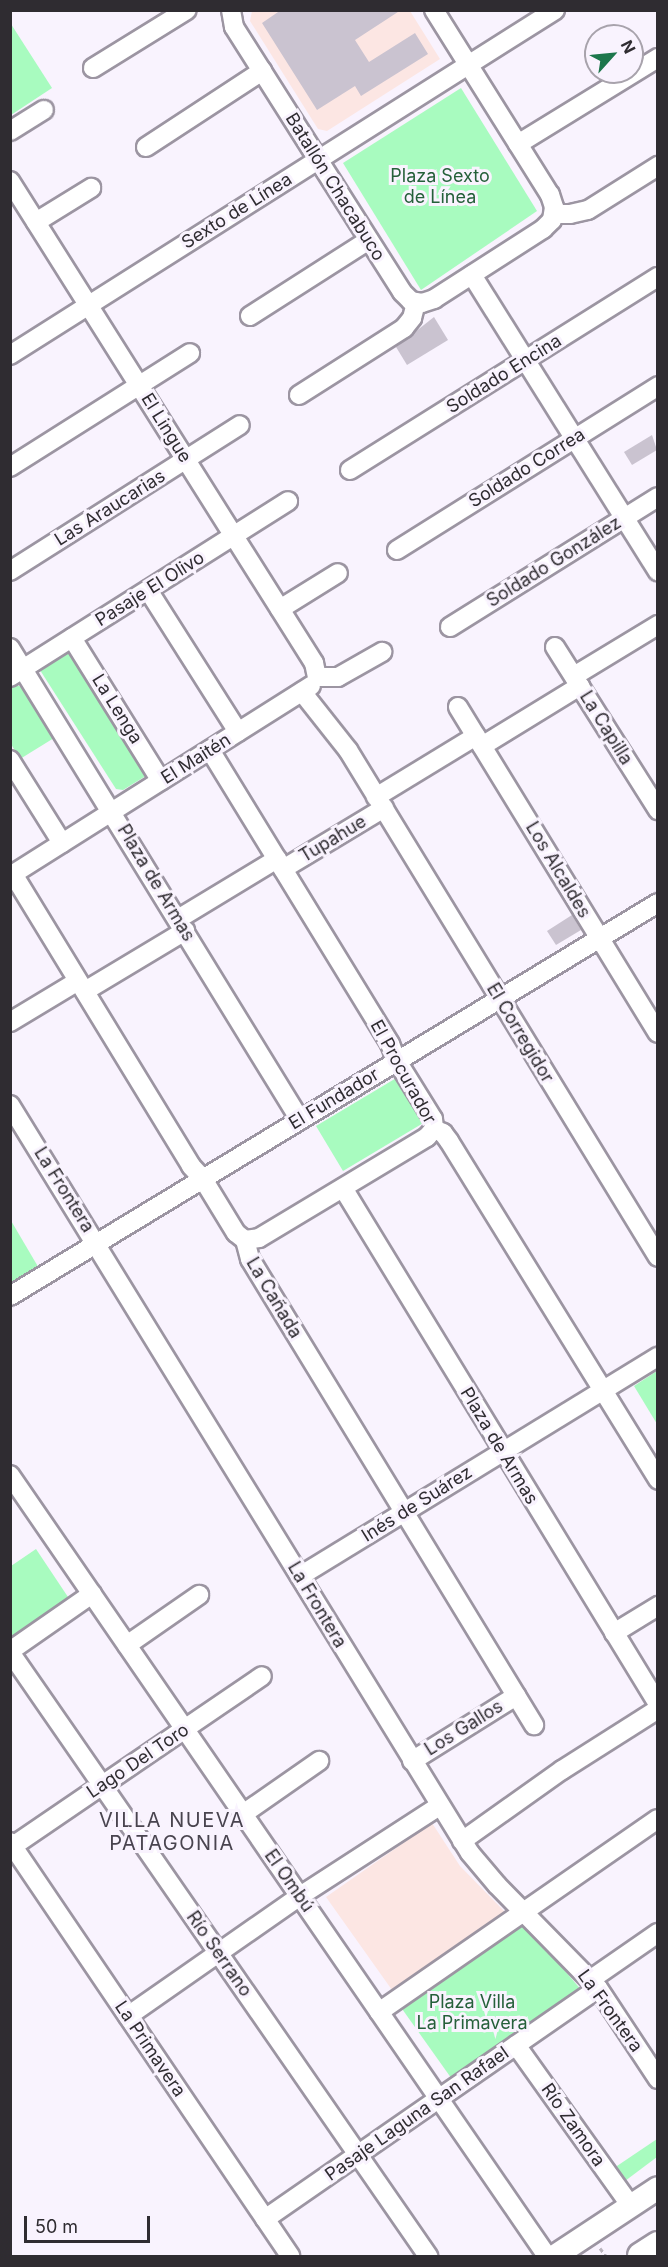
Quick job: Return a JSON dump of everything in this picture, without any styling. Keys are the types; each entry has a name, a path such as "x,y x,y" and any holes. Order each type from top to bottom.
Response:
{"highway":[{"path":"641,2256 657,2245"}],"main road":[{"path":"555,2256 657,2188"}],"street":[{"path":"93,68 187,10"},
{"name":"Batallón Chacabuco","path":"231,10 232,22 262,71 402,292 416,303"},
{"path":"299,395 404,328 412,318 416,303 429,302 543,229 554,214 550,195 434,10"},
{"name":"Sexto de Línea","path":"10,355 555,10"},
{"path":"518,144 657,58"},
{"path":"146,147 262,71"},
{"path":"10,130 44,110"},
{"path":"554,214 570,214 588,210 657,166"},
{"name":"El Lingue","path":"12,185 316,667 317,677"},
{"path":"36,222 91,188"},
{"path":"250,316 369,240"},
{"path":"472,274 657,573"},
{"name":"Soldado Encina","path":"350,470 657,277"},
{"path":"10,467 190,353"},
{"name":"Soldado Correa","path":"397,550 657,386"},
{"name":"Las Araucarias","path":"10,571 240,426"},
{"name":"Soldado González","path":"450,627 657,496"},
{"name":"Pasaje El Olivo","path":"17,673 288,501"},
{"path":"280,609 338,573"},
{"path":"148,590 238,732"},
{"name":"Tupahue","path":"10,1022 81,986 182,925 577,681 657,625"},
{"name":"La Lenga","path":"72,638 161,781"},
{"name":"La Capilla","path":"555,647 657,810"},
{"name":"Plaza de Armas","path":"10,648 17,673 113,811 300,1120"},
{"path":"317,677 338,677 382,652"},
{"name":"El Maitén","path":"12,875 302,692 312,685 317,677"},
{"path":"302,692 348,750 380,803"},
{"name":"Los Alcaldes","path":"458,707 657,1033"},
{"name":"El Procurador","path":"210,750 390,1044 397,1061 433,1119 434,1129 443,1133 449,1141 657,1480"},
{"path":"10,760 62,843"},
{"name":"El Corregidor","path":"380,803 657,1257"},
{"name":"La Cañada","path":"12,875 191,1166 203,1179 236,1233 245,1240 249,1259 534,1725"},
{"name":"El Fundador","path":"10,1296 657,903"},
{"name":"La Frontera","path":"10,1105 98,1243 462,1841 485,1872 594,1984 651,2054 657,2079"},
{"path":"245,1240 259,1238 427,1137 434,1129"},
{"name":"Plaza de Armas","path":"343,1188 657,1704"},
{"name":"Inés de Suárez","path":"300,1576 657,1357"},
{"name":"El Ombú","path":"10,1475 547,2256"},
{"path":"10,1651 92,1594"},
{"path":"127,1645 199,1595"},
{"path":"614,1633 657,1606"},
{"name":"Río Serrano","path":"10,1651 428,2256"},
{"name":"Lago Del Toro","path":"12,1844 262,1676"},
{"name":"Los Gallos","path":"412,1761 516,1696"},
{"path":"462,1841 562,1770 657,1709"},
{"path":"243,1814 319,1761"},
{"path":"128,2016 300,1896 439,1806"},
{"path":"379,2012 657,1819"},
{"name":"La Primavera","path":"12,1844 290,2256"},
{"name":"Pasaje Laguna San Rafael","path":"265,2219 516,2045 657,1932"},
{"name":"Río Zamora","path":"516,2045 630,2205"}],"shaded area":[{"path":"252,11 410,11 440,59 327,131 318,129 250,21"},
{"path":"432,1823 460,1866 506,1913 392,1990 326,1897"}],"green space":[{"path":"11,24 52,88 10,115"},
{"name":"Plaza Sexto de Línea","path":"461,88 537,211 421,290 343,163"},
{"path":"70,648 149,774 123,790 116,789 38,667"},
{"path":"12,684 22,687 54,738 20,759 11,744"},
{"path":"398,1077 425,1122 343,1171 316,1126"},
{"path":"10,1219 40,1270 10,1288"},
{"path":"657,1371 657,1424 634,1386"},
{"path":"36,1549 70,1600 11,1640 11,1566"},
{"name":"Plaza Villa La Primavera","path":"524,1923 583,1992 454,2082 400,2006"},
{"path":"657,2139 657,2157 625,2181 614,2168"}],"building":[{"path":"281,10 401,10 355,40 369,62 415,33 428,54 361,96 355,86 317,110 262,23"},
{"path":"434,317 448,340 407,365 396,347"},
{"path":"652,435 657,450 632,465 624,452"},
{"path":"572,915 581,930 556,945 547,931"}],"district":[{"name":"VILLA NUEVA PATAGONIA","path":"172,1832"}]}
